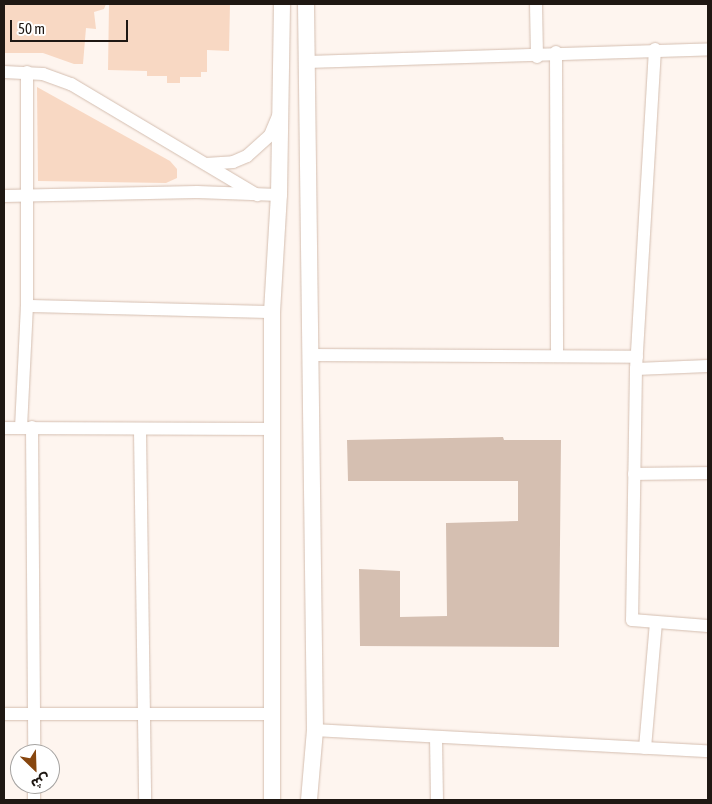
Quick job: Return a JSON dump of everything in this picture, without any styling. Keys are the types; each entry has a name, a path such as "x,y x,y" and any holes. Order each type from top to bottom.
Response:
{"street":[{"path":"272,800 272,312 280,195 282,4"},
{"path":"306,4 305,62 315,730 309,800"},
{"path":"536,4 537,57"},
{"path":"655,49 636,363 632,620 708,626"},
{"path":"305,62 537,57 556,52 708,49"},
{"path":"556,52 557,355"},
{"path":"4,72 27,72 71,84 257,195"},
{"path":"27,72 25,195 27,428 34,744"},
{"path":"206,166 233,162 260,147 277,122 280,107"},
{"path":"197,192 211,184 206,166"},
{"path":"4,196 197,192 280,195"},
{"path":"27,306 272,312"},
{"path":"309,355 557,355 636,363 708,366"},
{"path":"4,428 140,431 272,429"},
{"path":"140,431 146,712 145,800"},
{"path":"634,474 708,474"},
{"path":"645,748 656,623"},
{"path":"4,714 146,712 272,714"},
{"path":"315,730 708,751"},
{"path":"436,737 437,800"}],"shaded area":[{"path":"4,4 106,4 104,9 94,12 96,29 86,28 83,64 74,64 43,53 4,53"},
{"path":"109,4 230,4 229,51 207,50 207,72 201,72 201,77 180,77 180,83 167,83 167,76 147,76 147,71 108,70"},
{"path":"37,87 170,161 177,169 177,178 166,183 38,181"}],"building":[{"path":"503,437 504,440 561,440 559,647 360,646 359,569 400,571 400,617 447,616 446,523 518,521 518,481 348,481 347,440"}]}
